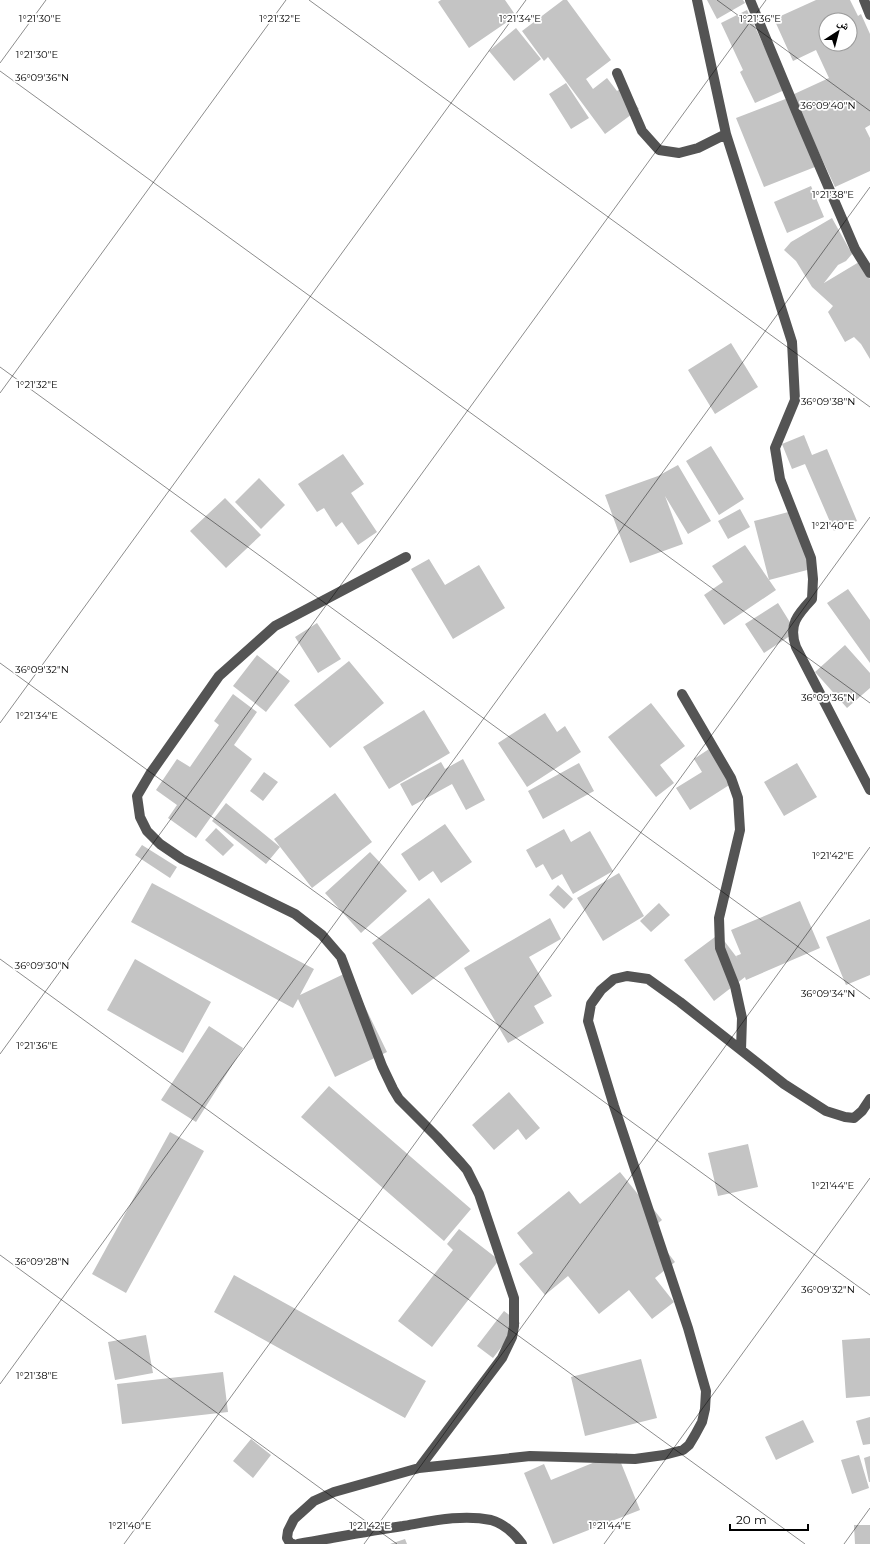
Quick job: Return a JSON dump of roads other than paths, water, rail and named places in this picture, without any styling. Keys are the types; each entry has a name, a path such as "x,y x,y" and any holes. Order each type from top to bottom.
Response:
{"street":[{"path":"697,0 726,134 792,342 795,400 775,448 780,479 811,558 813,579 812,599 798,614 792,629 793,638 796,648 870,790"},
{"path":"750,0 855,249 870,273"},
{"path":"864,0 870,15"},
{"path":"617,73 642,131 659,150 678,153 698,148 726,134"},
{"path":"406,557 275,626 219,676 150,774 137,796 140,817 147,831 160,844 182,859 295,914 316,930 336,949 341,957 382,1066 393,1089 399,1099 467,1170 479,1194 514,1298 514,1326 512,1337 502,1358 419,1468"},
{"path":"682,694 731,778 738,798 740,830 719,918 718,930 720,948 735,986 742,1018 741,1050"},
{"path":"293,1544 290,1543 287,1538 288,1531 294,1519 314,1502 334,1492 419,1468 530,1456 634,1459 683,1450 689,1445 702,1422 705,1409 706,1391 688,1328 614,1106 588,1021 591,1004 601,990 614,979 627,976 648,979 680,1002 784,1084 826,1111 845,1117 854,1118 862,1111 870,1099"},
{"path":"298,1544 436,1520 468,1517 491,1520 499,1523 516,1536 522,1544"}]}
